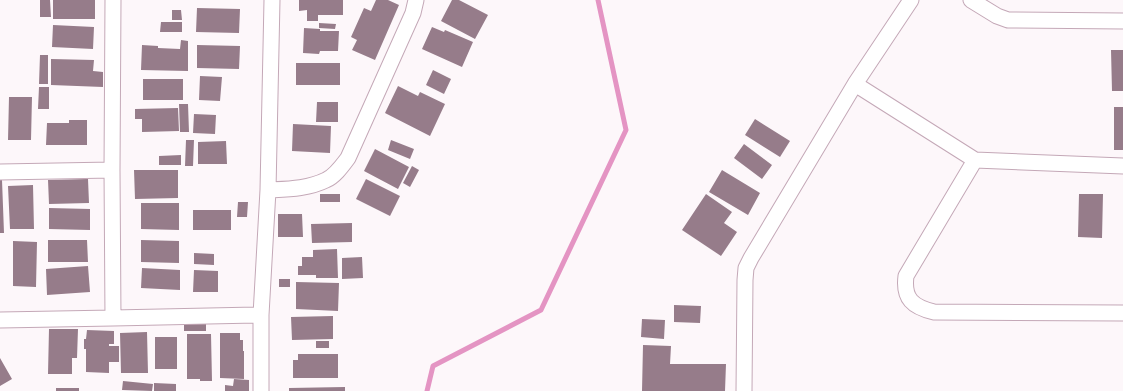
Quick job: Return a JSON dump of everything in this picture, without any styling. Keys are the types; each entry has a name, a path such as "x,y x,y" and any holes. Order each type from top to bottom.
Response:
{"street":[{"path":"113,0 113,318"},
{"path":"261,391 261,315 268,190 272,0"},
{"path":"268,190 301,188 327,180 340,169 348,158 413,13 416,0"},
{"path":"744,391 746,268 855,84 911,0"},
{"path":"971,0 997,16 1008,20 1123,21"},
{"path":"855,84 975,160 1123,166"},
{"path":"975,160 906,276 906,293 912,302 923,309 934,312 1123,313"},
{"path":"0,172 112,170"},
{"path":"0,320 261,315"}],"building":[{"path":"40,0 50,0 51,17 40,17"},
{"path":"53,0 95,0 95,19 53,19"},
{"path":"299,0 343,0 343,15 318,15 318,21 307,21 307,10 299,11"},
{"path":"376,0 388,0 399,5 375,60 352,50 357,40 351,37 364,8 371,11"},
{"path":"452,0 459,0 488,15 475,39 441,21"},
{"path":"197,8 240,9 239,33 196,32"},
{"path":"172,10 181,10 182,20 172,20"},
{"path":"161,22 182,22 182,32 160,32"},
{"path":"319,23 336,24 335,29 319,28"},
{"path":"53,25 94,27 93,49 52,47"},
{"path":"432,27 444,32 445,30 473,42 462,67 422,49"},
{"path":"304,28 320,29 320,31 339,31 338,51 320,51 319,54 303,53"},
{"path":"181,40 188,41 188,71 141,70 142,45 158,46 158,48 180,49"},
{"path":"197,45 240,46 239,69 197,68"},
{"path":"1111,50 1123,50 1123,91 1112,91"},
{"path":"40,55 48,55 48,84 39,84"},
{"path":"51,59 94,60 93,71 103,72 103,87 51,85"},
{"path":"296,63 340,63 340,85 296,85"},
{"path":"433,70 451,79 444,94 426,85"},
{"path":"200,76 222,77 220,101 199,100"},
{"path":"143,79 183,79 183,100 143,100"},
{"path":"398,86 418,96 420,92 445,104 430,136 385,113"},
{"path":"39,87 49,87 49,109 38,109"},
{"path":"9,97 32,97 31,140 8,140"},
{"path":"317,102 338,102 338,122 316,122"},
{"path":"179,104 188,104 189,132 180,132"},
{"path":"1114,107 1123,107 1123,150 1114,150"},
{"path":"178,108 179,131 142,132 142,119 135,119 135,109"},
{"path":"194,114 216,115 215,134 193,133"},
{"path":"755,119 790,141 780,157 745,135"},
{"path":"69,120 87,120 87,145 46,145 47,123 69,123"},
{"path":"293,124 331,126 330,153 292,151"},
{"path":"186,140 194,140 193,166 185,166"},
{"path":"391,140 414,149 410,159 388,150"},
{"path":"226,141 227,164 198,164 198,142"},
{"path":"744,144 772,165 762,179 734,158"},
{"path":"375,149 409,167 398,189 364,171"},
{"path":"181,155 181,165 159,165 159,156"},
{"path":"412,166 419,170 410,187 403,183"},
{"path":"134,170 178,170 178,198 135,199"},
{"path":"722,170 760,193 748,215 709,192"},
{"path":"88,179 89,203 49,204 48,180"},
{"path":"366,179 400,196 390,216 356,199"},
{"path":"0,180 2,180 4,233 0,233"},
{"path":"33,185 34,229 10,229 8,186"},
{"path":"320,194 340,194 340,202 320,202"},
{"path":"706,194 732,212 724,223 737,232 721,256 682,230"},
{"path":"1079,194 1103,194 1102,238 1078,237"},
{"path":"238,202 248,202 247,217 237,217"},
{"path":"141,203 179,203 179,230 141,229"},
{"path":"49,208 90,209 90,230 49,229"},
{"path":"193,210 231,210 231,230 193,230"},
{"path":"278,214 302,214 303,237 278,237"},
{"path":"352,223 352,242 312,243 311,224"},
{"path":"48,240 87,240 88,262 48,262"},
{"path":"141,240 179,241 179,263 141,262"},
{"path":"13,241 37,242 36,287 13,286"},
{"path":"337,249 338,278 316,278 316,275 298,275 298,266 302,266 302,257 313,257 313,250"},
{"path":"194,253 214,254 214,265 194,264"},
{"path":"362,257 363,278 342,279 342,258"},
{"path":"88,266 90,292 47,295 46,269"},
{"path":"142,268 180,270 180,290 141,288"},
{"path":"194,270 218,271 218,292 193,292"},
{"path":"279,279 290,279 290,287 279,287"},
{"path":"296,282 339,283 338,311 296,309"},
{"path":"674,305 701,306 700,323 674,322"},
{"path":"333,316 333,339 292,340 291,317"},
{"path":"206,318 206,331 184,331 184,319"},
{"path":"642,319 665,320 664,339 641,337"},
{"path":"49,329 78,329 77,358 72,358 72,374 48,374"},
{"path":"87,330 114,331 114,344 109,344 109,346 119,346 119,362 109,362 109,373 86,372 86,349 84,349 84,339 86,339"},
{"path":"147,332 148,373 121,373 120,333"},
{"path":"220,333 240,333 240,340 243,340 244,351 244,379 220,378"},
{"path":"187,334 211,334 212,381 187,379"},
{"path":"155,337 177,337 177,369 155,369"},
{"path":"316,341 329,341 329,348 316,348"},
{"path":"643,345 671,346 670,364 726,364 725,391 642,391"},
{"path":"298,354 338,354 338,378 293,378 293,360 298,360"},
{"path":"0,358 12,379 0,386"},
{"path":"234,379 249,380 249,391 225,391 225,385 233,386"},
{"path":"123,381 153,384 152,391 122,390"},
{"path":"154,383 176,384 176,391 154,391"},
{"path":"345,387 345,391 289,391 289,388"},
{"path":"56,388 79,388 79,391 56,391"}],"waterway":[{"path":"427,391 433,366 541,310 626,130 598,0"}]}
